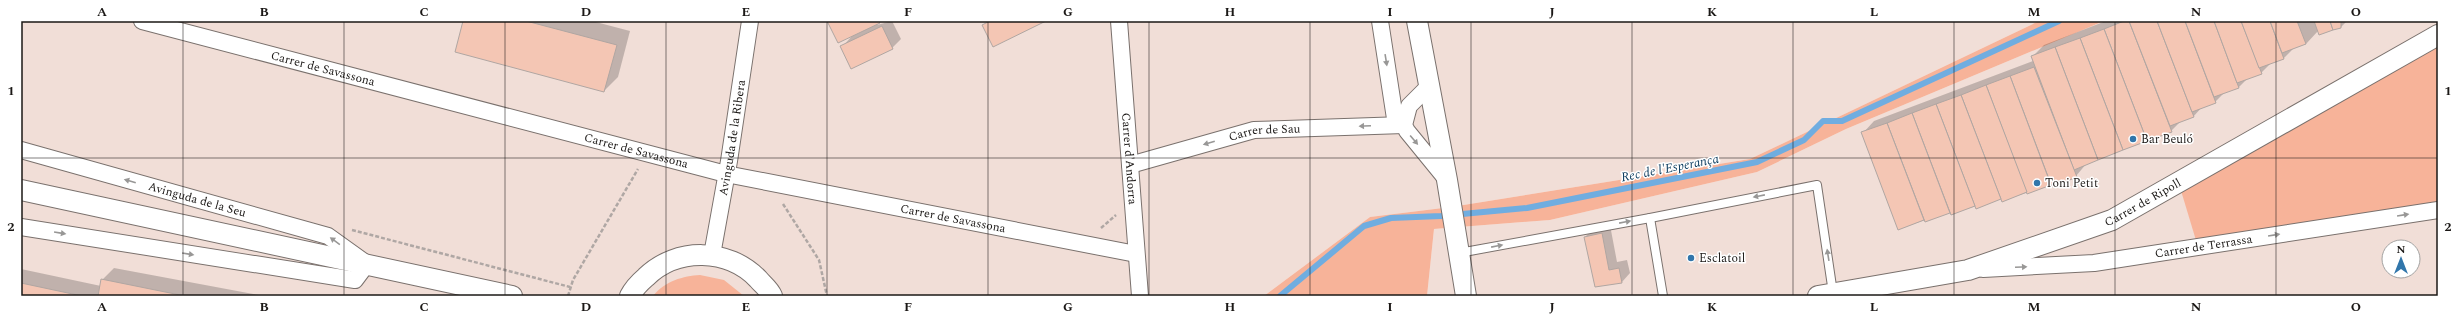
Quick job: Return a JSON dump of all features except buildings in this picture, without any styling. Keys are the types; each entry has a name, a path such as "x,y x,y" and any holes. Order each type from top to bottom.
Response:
{"street":[{"name":"Carrer de Savassona","path":"142,21 726,174 1136,254"},
{"name":"Avinguda de la Ribera","path":"712,255 750,21"},
{"name":"Carrer d'Andorra","path":"1119,21 1140,296"},
{"path":"1380,21 1400,125 1448,180"},
{"path":"1417,21 1448,180 1458,253 1466,296"},
{"name":"Carrer de Ripoll","path":"1826,295 1891,290 1968,270 2112,220 2438,35"},
{"path":"1400,125 1410,106 1429,86"},
{"name":"Carrer de Sau","path":"1130,165 1254,130 1400,125"},
{"name":"Avinguda de la Seu","path":"21,150 328,236 366,264"},
{"name":"Avinguda de la Seu","path":"21,190 512,296"},
{"name":"Carrer de Terrassa","path":"1968,270 2094,263 2438,210"},
{"path":"21,227 355,280 366,264"},
{"path":"630,296 633,289 657,266 687,255 712,255 748,269 770,291 772,296"}],"lane":[{"path":"1458,253 1650,218 1817,185 1826,295"},
{"path":"1650,218 1663,296"}],"path":[{"path":"568,296 570,288 638,167"},
{"path":"782,201 819,260 827,296"},
{"path":"347,229 570,288"}],"shaded area":[{"path":"21,21 2039,21 1750,159 1451,207 1370,217 1264,296 21,296"},
{"path":"2039,21 2104,21 1846,129 1757,172 1550,220 1434,229 1427,296 1264,296 1370,217 1451,207 1750,159"},
{"path":"2104,21 2438,21 2438,296 1427,296 1434,229 1550,220 1757,172 1846,129"},
{"path":"2438,35 2438,210 2198,247 2179,184"},
{"path":"700,275 724,280 744,296 653,296 663,287 675,280"}],"waterway":[{"name":"Rec de l'Esperança","path":"1280,296 1364,226 1391,218 1441,216 1527,208 1757,162 1804,140 1823,121 1842,121 2059,21"}],"place":[{"name":"Bar Beuló","path":"2133,139"},
{"name":"Toni Petit","path":"2037,183"},
{"name":"Esclatoil","path":"1691,258"}]}
